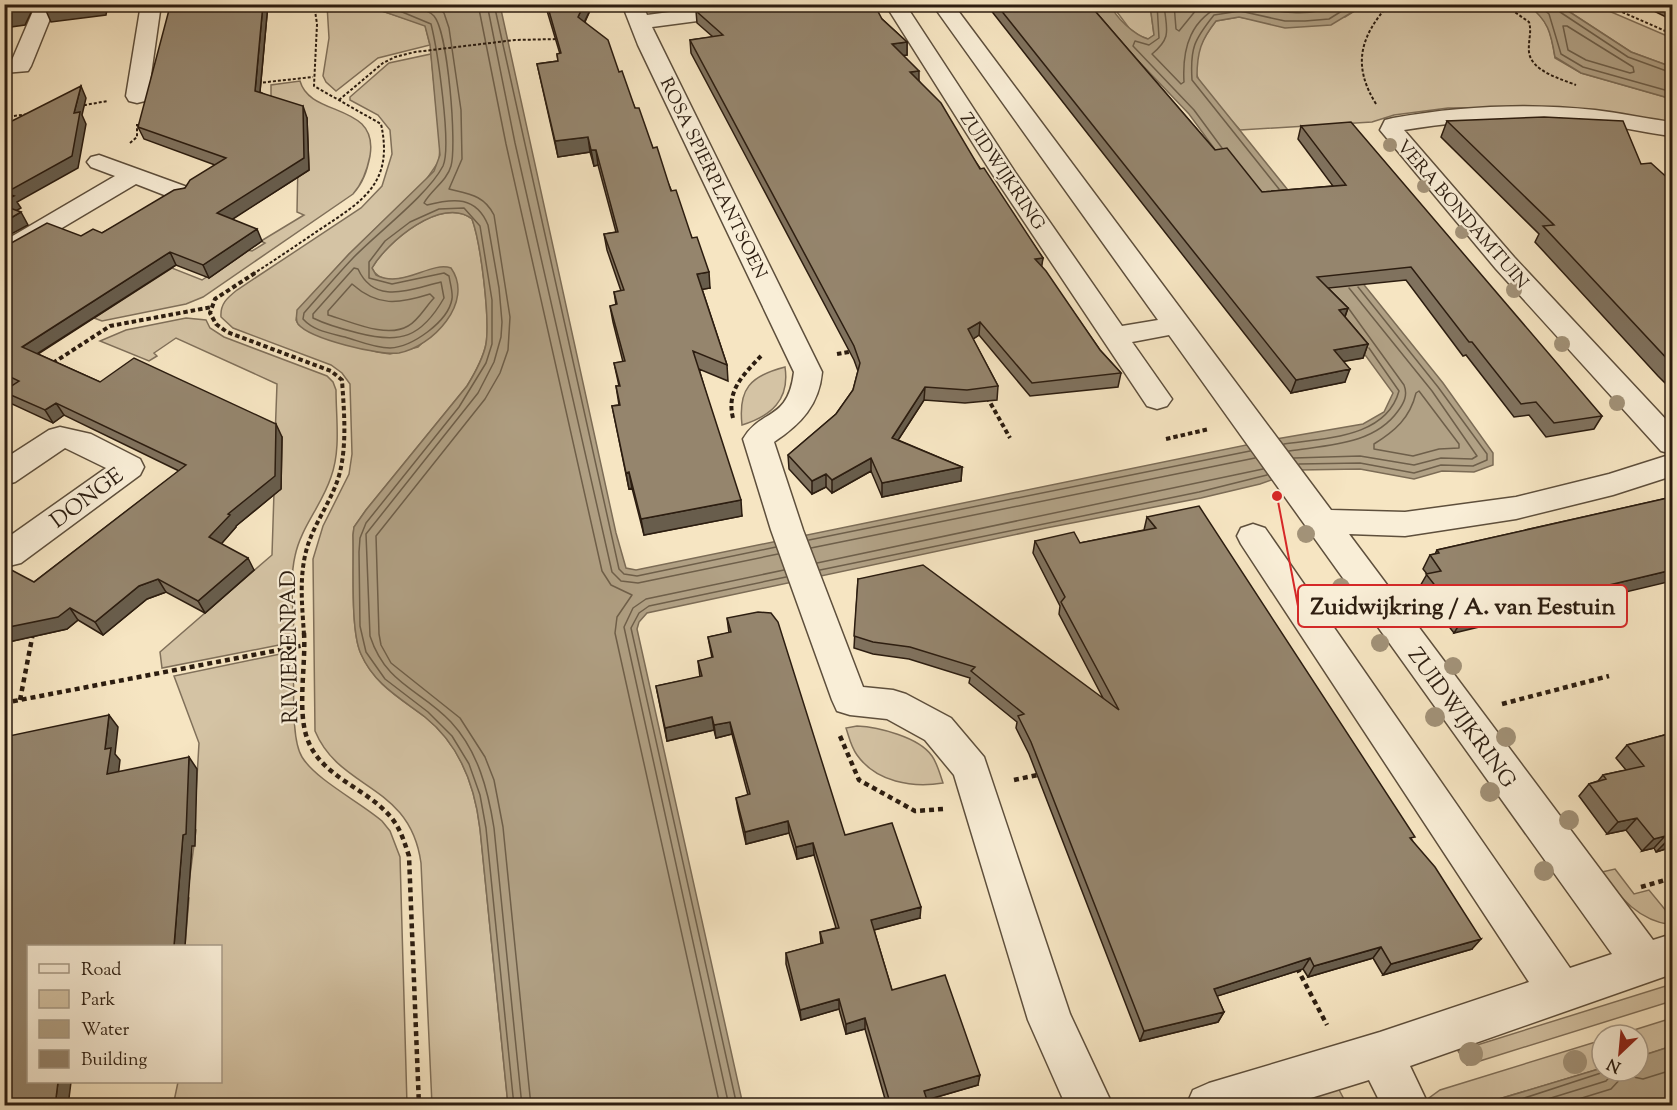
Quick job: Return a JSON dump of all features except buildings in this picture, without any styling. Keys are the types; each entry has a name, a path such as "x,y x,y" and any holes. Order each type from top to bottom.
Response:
{"street":[{"path":"4,67 20,66 46,4"},
{"path":"137,96 151,4"},
{"name":"ROSA SPIERPLANTSOEN","path":"780,4 637,13 649,45 808,372 808,389 801,405 785,420 758,439 787,530 850,699 893,705 938,729 970,768 1050,1020 1090,1106"},
{"name":"ZUIDWIJKRING","path":"895,4 987,148 1157,399"},
{"name":"ZUIDWIJKRING","path":"942,4 1320,521 1658,959 1364,1058 1209,1106"},
{"name":"VERA BONDAMTUIN","path":"1666,128 1571,116 1506,113 1426,119 1393,125 1392,130 1505,263 1672,444"},
{"path":"1666,128 1665,146 1672,153"},
{"path":"99,162 181,193"},
{"path":"4,252 134,175"},
{"path":"1114,336 1177,325"},
{"name":"DONGE","path":"4,552 9,555 129,467 80,441 60,437 10,465"},
{"path":"1320,521 1405,524 1516,508 1613,484 1672,465"},
{"path":"1253,536 1560,991"},
{"path":"1364,1058 1406,1106"}],"path":[{"path":"52,363 110,326 213,306 215,299 359,204 375,187 384,167 386,142 381,124 314,86 318,18 314,4"},
{"path":"1389,4 1368,31 1363,44 1362,78 1369,94 1393,125"},
{"path":"1503,4 1529,22 1532,33 1528,54 1532,61 1545,70 1611,103 1631,118 1632,122"},
{"path":"1604,4 1672,34"},
{"path":"339,100 383,63 415,52 515,40 545,38 568,40"},
{"path":"255,83 313,77"},
{"path":"71,107 137,96 137,136 130,144 99,162"},
{"path":"4,117 38,113"},
{"path":"1654,176 1672,176"},
{"name":"RIVIERENPAD","path":"213,306 210,313 216,324 227,333 331,371 342,380 345,448 335,488 312,530 304,558 300,590 305,645 304,722 313,754 375,801 394,819 406,840 409,856 419,1106"},
{"path":"729,408 730,392 768,349 790,333"},
{"path":"804,361 861,350"},
{"path":"983,390 1010,438"},
{"path":"20,700 35,622"},
{"path":"4,703 305,645"},
{"path":"1498,705 1609,676"},
{"path":"847,753 859,780 915,811 980,796 1048,773"},
{"path":"1293,962 1364,1058"}],"green space":[{"path":"1111,4 1150,5 1154,35 1148,39 1140,36 1129,28"},
{"path":"327,5 376,5 379,10 425,25 430,45 378,58 336,91 323,76 329,38"},
{"path":"1364,5 1528,5 1545,22 1555,58 1581,73 1672,99 1672,124 1498,108 1448,108 1394,115 1372,122 1240,130 1211,97 1198,78 1195,63 1197,55 1203,40 1216,21 1239,17 1255,20 1345,17"},
{"path":"1559,5 1595,5 1672,38 1672,67 1631,52"},
{"path":"431,54 440,145 439,161 426,180 349,254 298,310 296,320 299,325 317,335 377,352 390,354 418,347 447,319 416,275 385,279 375,273 372,268 389,246 416,225 431,217 446,213 460,213 472,219 479,245 486,300 485,350 467,386 354,527 353,597 355,630 366,665 388,690 425,717 448,740 470,782 480,829 508,1105 432,1105 421,863 414,837 403,817 389,802 341,766 326,751 315,731 313,559 323,526 349,474 352,454 350,384 342,373 331,365 233,328 221,317 223,305 233,293 361,208 382,186 392,154 390,130 378,115 350,100 350,97 389,63"},
{"path":"300,81 306,93 316,101 354,118 364,127 370,139 370,156 367,167 362,181 353,194 203,297 186,304 102,321 94,318 172,268 202,280 247,250 252,251 265,243 261,241 304,215 297,212 298,160 271,104 271,85"},
{"path":"186,318 206,320 210,328 224,337 327,376 333,382 336,390 337,445 331,477 302,535 295,556 292,587 294,639 284,644 162,668 160,652 272,555 274,492 280,490 281,465 274,465 277,384 176,338 154,353 157,356 149,361 100,341 126,330"},
{"path":"785,367 784,389 776,405 762,417 742,425 742,402 749,386 763,375"},
{"path":"285,653 293,655 294,723 298,748 302,757 317,774 382,821 390,831 400,857 407,1105 173,1106 178,1083 222,1083 222,945 185,945 189,898 187,898 196,830 194,830 199,743 174,676"},
{"path":"857,726 898,734 918,743 932,756 943,783 919,785 895,781 874,771 857,755 850,742 846,728"},
{"path":"1615,869 1634,894 1649,890 1672,918 1672,925 1650,919 1631,907 1602,872"},
{"path":"1672,984 1672,1001 1602,1023 1590,1023 1590,1027 1467,1065 1458,1051"},
{"path":"1672,1018 1672,1046 1650,1053 1650,1025"},
{"path":"1590,1044 1590,1072 1479,1105 1433,1105 1429,1098 1440,1090"},
{"path":"1337,1086 1346,1103 1336,1106 1273,1106"}],"water":[{"path":"376,5 500,5 616,533 626,568 636,570 1276,439 1363,424 1384,412 1393,393 1189,114 1085,5 1111,5 1116,15 1126,25 1148,39 1154,35 1150,5 1364,5 1331,25 1285,28 1239,17 1216,21 1201,47 1197,77 1443,383 1493,453 1493,465 1474,472 1442,471 1414,479 1360,469 1299,470 1260,484 1201,498 1046,528 647,613 639,622 637,629 743,1105 508,1105 480,829 470,782 448,740 425,717 388,690 366,665 355,630 353,597 354,527 467,386 485,350 486,300 479,245 472,219 460,213 446,213 431,217 416,225 389,246 372,268 376,275 396,279 434,268 451,268 457,281 458,295 454,308 436,332 412,349 399,353 377,352 330,341 305,330 296,319 297,310 349,254 434,171 440,155 430,45 425,26 379,10"},
{"path":"1528,5 1559,5 1631,52 1672,67 1672,99 1581,73 1555,57 1548,28 1540,16"},
{"path":"1672,1046 1672,1105 1479,1105 1590,1072 1590,1083 1650,1083 1650,1053"}],"place":[{"name":"Zuidwijkring / A. van Eestuin","path":"1277,496"}]}
